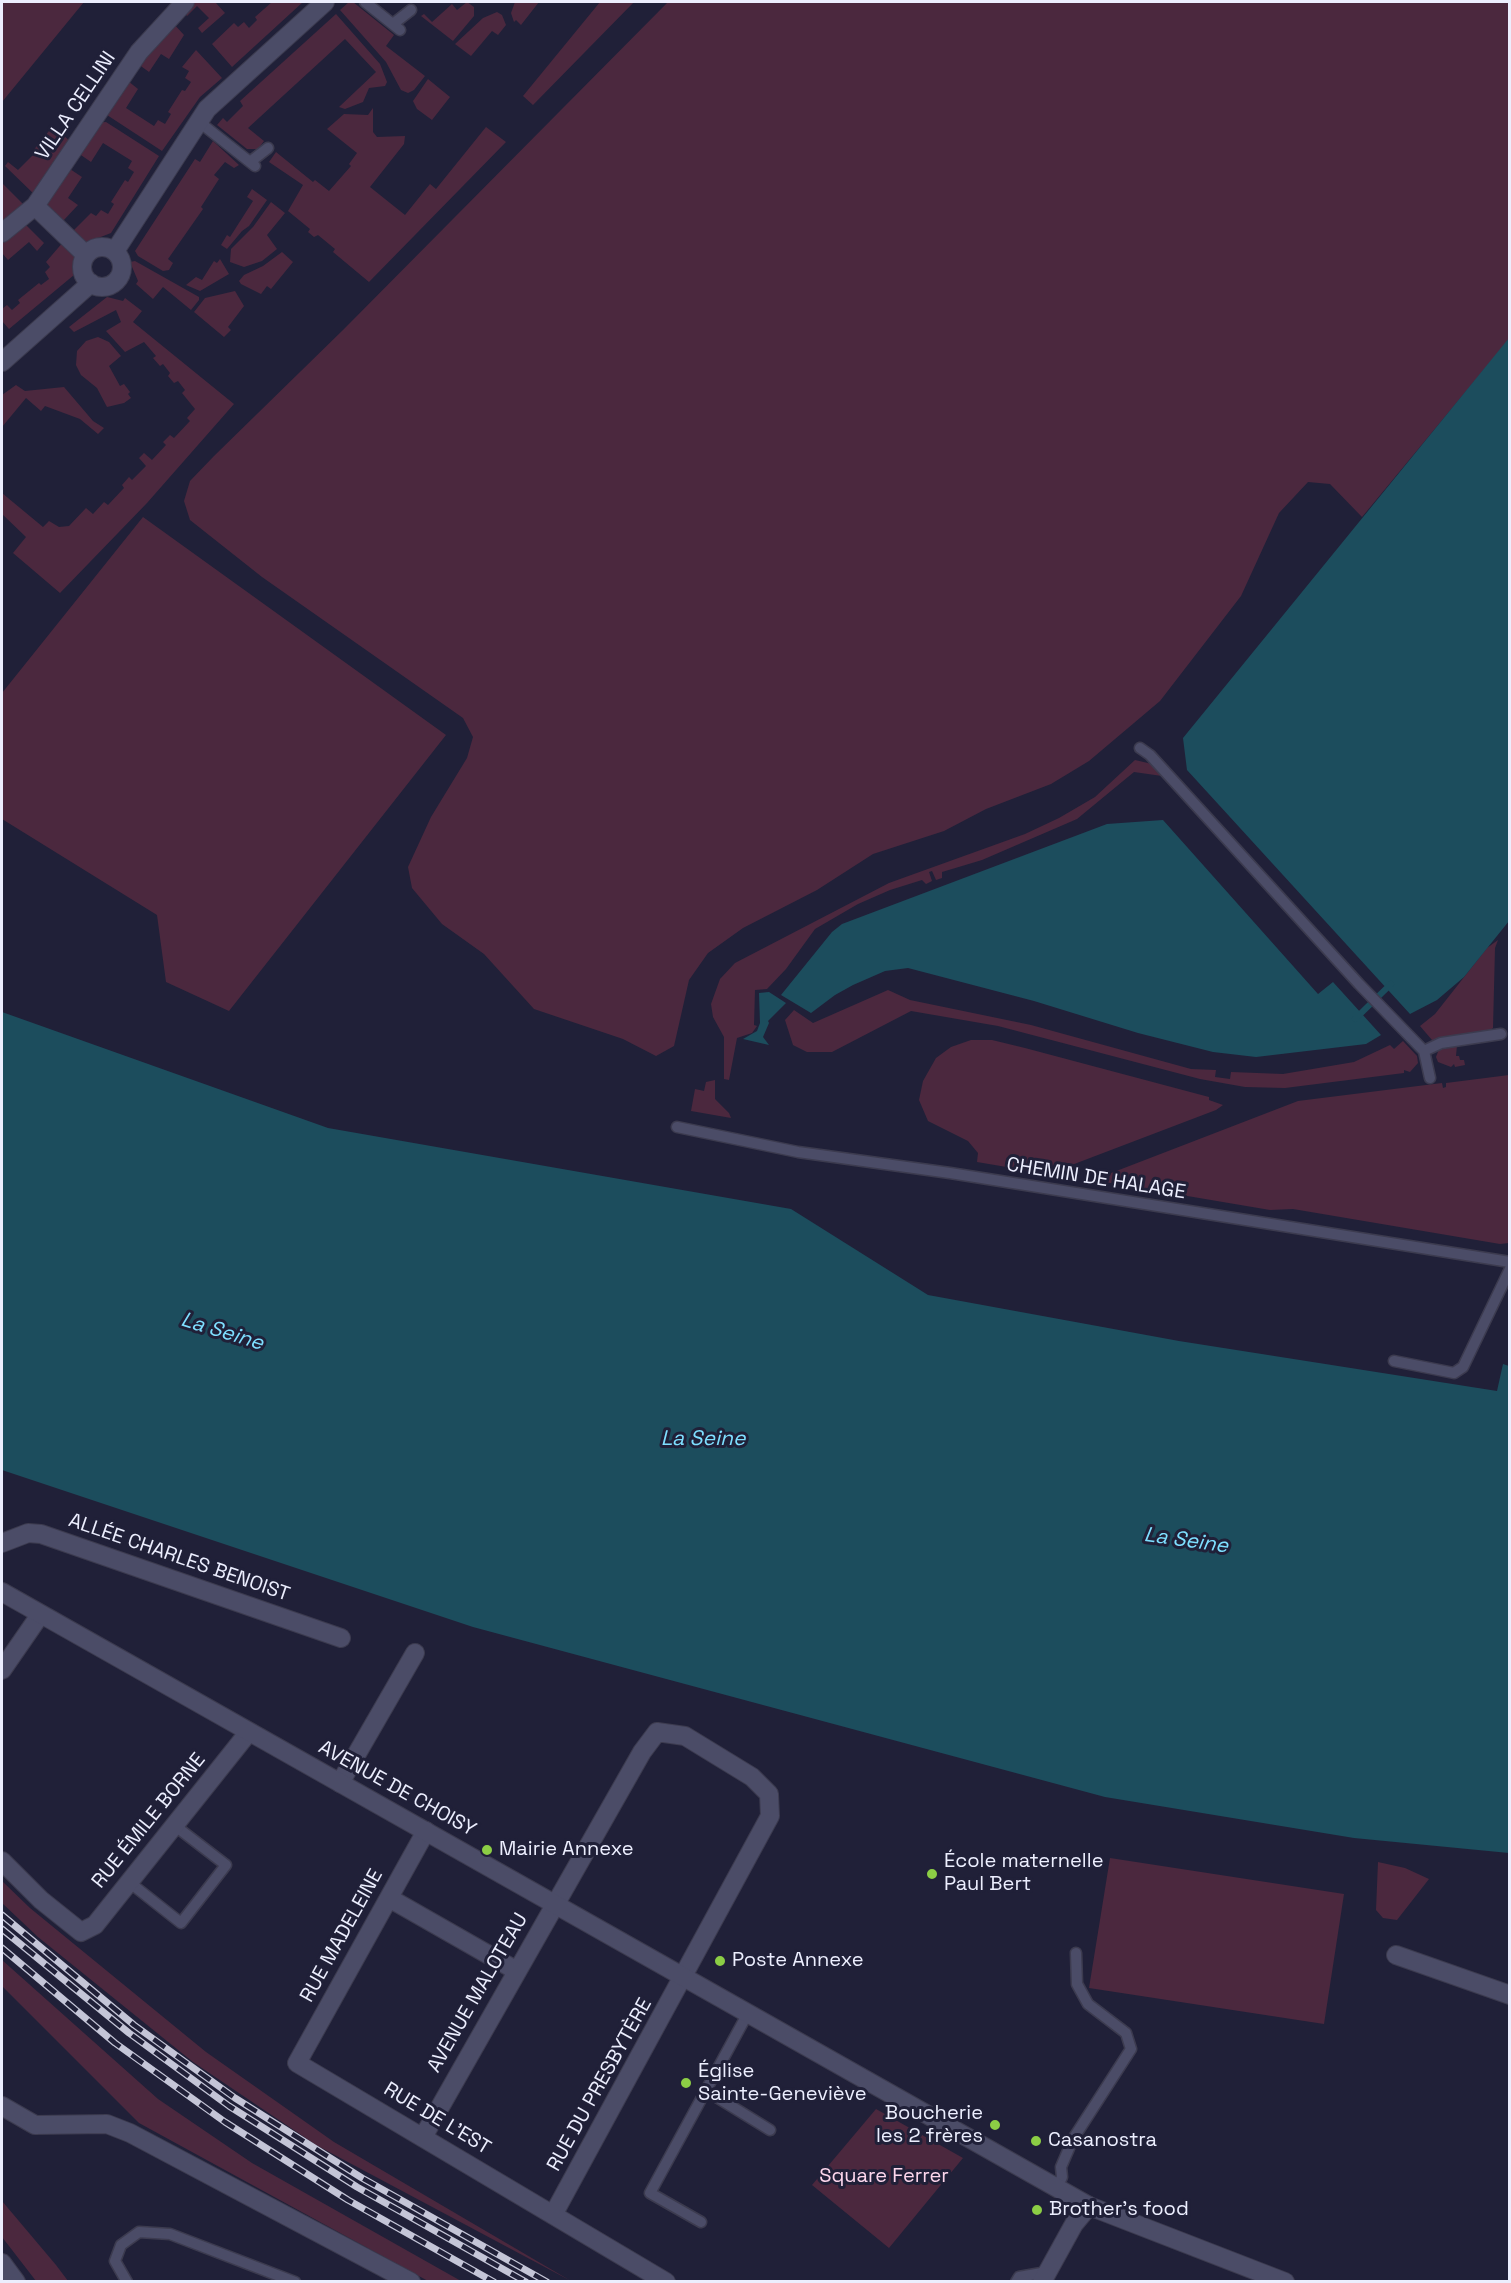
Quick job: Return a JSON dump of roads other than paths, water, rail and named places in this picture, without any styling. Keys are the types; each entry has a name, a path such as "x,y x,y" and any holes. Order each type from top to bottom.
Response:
{"street":[{"name":"VILLA CELLINI","path":"2,233 36,206 139,52 185,2"},
{"path":"115,251 207,109 325,2"},
{"path":"36,206 86,255"},
{"path":"99,247 115,251 123,266 117,281 108,287 99,287 91,283 82,270 86,255 99,247"},
{"path":"2,362 91,283"},
{"name":"ALLÉE CHARLES BENOIST","path":"2,1543 28,1533 41,1534 340,1638"},
{"name":"AVENUE DE CHOISY","path":"2,1592 1089,2206 1285,2282"},
{"path":"2,1670 40,1615"},
{"path":"340,1783 415,1653"},
{"name":"RUE ÉMILE BORNE","path":"2,1862 41,1900 81,1932 95,1924 248,1732"},
{"name":"AVENUE MALOTEAU","path":"423,2137 642,1752 657,1732 685,1736 752,1777 769,1794 771,1816 685,1977"},
{"name":"RUE MADELEINE","path":"297,2063 426,1831"},
{"path":"389,1898 517,1971"},
{"path":"1396,1954 1509,1995"},
{"name":"RUE DU PRESBYTÈRE","path":"553,2215 685,1977"},
{"name":"RUE DE L'EST","path":"297,2063 666,2282"},
{"path":"2,2106 35,2125 107,2124 130,2133 390,2277 411,2282"},
{"path":"1044,2277 1074,2224 1089,2206"},
{"path":"2,2263 16,2282"}],"lane":[{"path":"364,2 396,27 411,10"},
{"path":"198,121 252,164 268,148"},
{"path":"1140,748 1150,755 1359,984 1424,1051 1430,1078"},
{"path":"1424,1051 1441,1043 1501,1034"},
{"name":"CHEMIN DE HALAGE","path":"677,1126 798,1152 950,1173 1509,1262"},
{"path":"1394,1361 1454,1373 1463,1367 1509,1269"},
{"path":"129,1882 181,1923 226,1865 174,1825"},
{"path":"1057,2188 1062,2177 1061,2167 1073,2139 1131,2049 1126,2033 1088,2004 1077,1984 1076,1953"},
{"path":"701,2222 650,2193 748,2013"},
{"path":"705,2090 770,2130"},
{"path":"127,2282 115,2261 121,2245 139,2232 171,2234 295,2282"},
{"path":"1016,2282 1019,2277 1044,2277"}],"water":[{"path":"1509,338 1509,921 1464,977 1437,1000 1410,1014 1187,770 1183,738"},
{"path":"1163,820 1318,994 1333,982 1381,1035 1366,1044 1256,1057 1213,1052 908,968 885,971 853,985 811,1013 781,995 832,932 842,924 1107,824"},
{"path":"769,992 786,1003 768,1021 763,1037 769,1045 743,1039 757,1031 760,1023 759,993"},
{"name":"La Seine","path":"2,1012 328,1128 791,1209 928,1295 1179,1341 1497,1391 1503,1364 1509,1366 1509,1853 1354,1838 1105,1797 473,1627 2,1470"}],"waterway":[{"path":"1355,1019 1391,984"}],"railway":[{"path":"2,1915 134,2025 235,2098 362,2178 547,2282"},
{"path":"2,1929 129,2033 229,2106 357,2187 526,2282"},
{"path":"2,1948 115,2043 225,2122 348,2200 494,2282"}],"place":[{"name":"Mairie Annexe","path":"487,1850"},
{"name":"École maternelle Paul Bert","path":"932,1874"},
{"name":"Poste Annexe","path":"720,1961"},
{"name":"Église Sainte-Geneviève","path":"686,2083"},
{"name":"Boucherie les 2 frères","path":"995,2125"},
{"name":"Casanostra","path":"1036,2141"},
{"name":"Brother's food","path":"1037,2210"}],"park label":[{"name":"Square Ferrer","path":"884,2177"}]}
